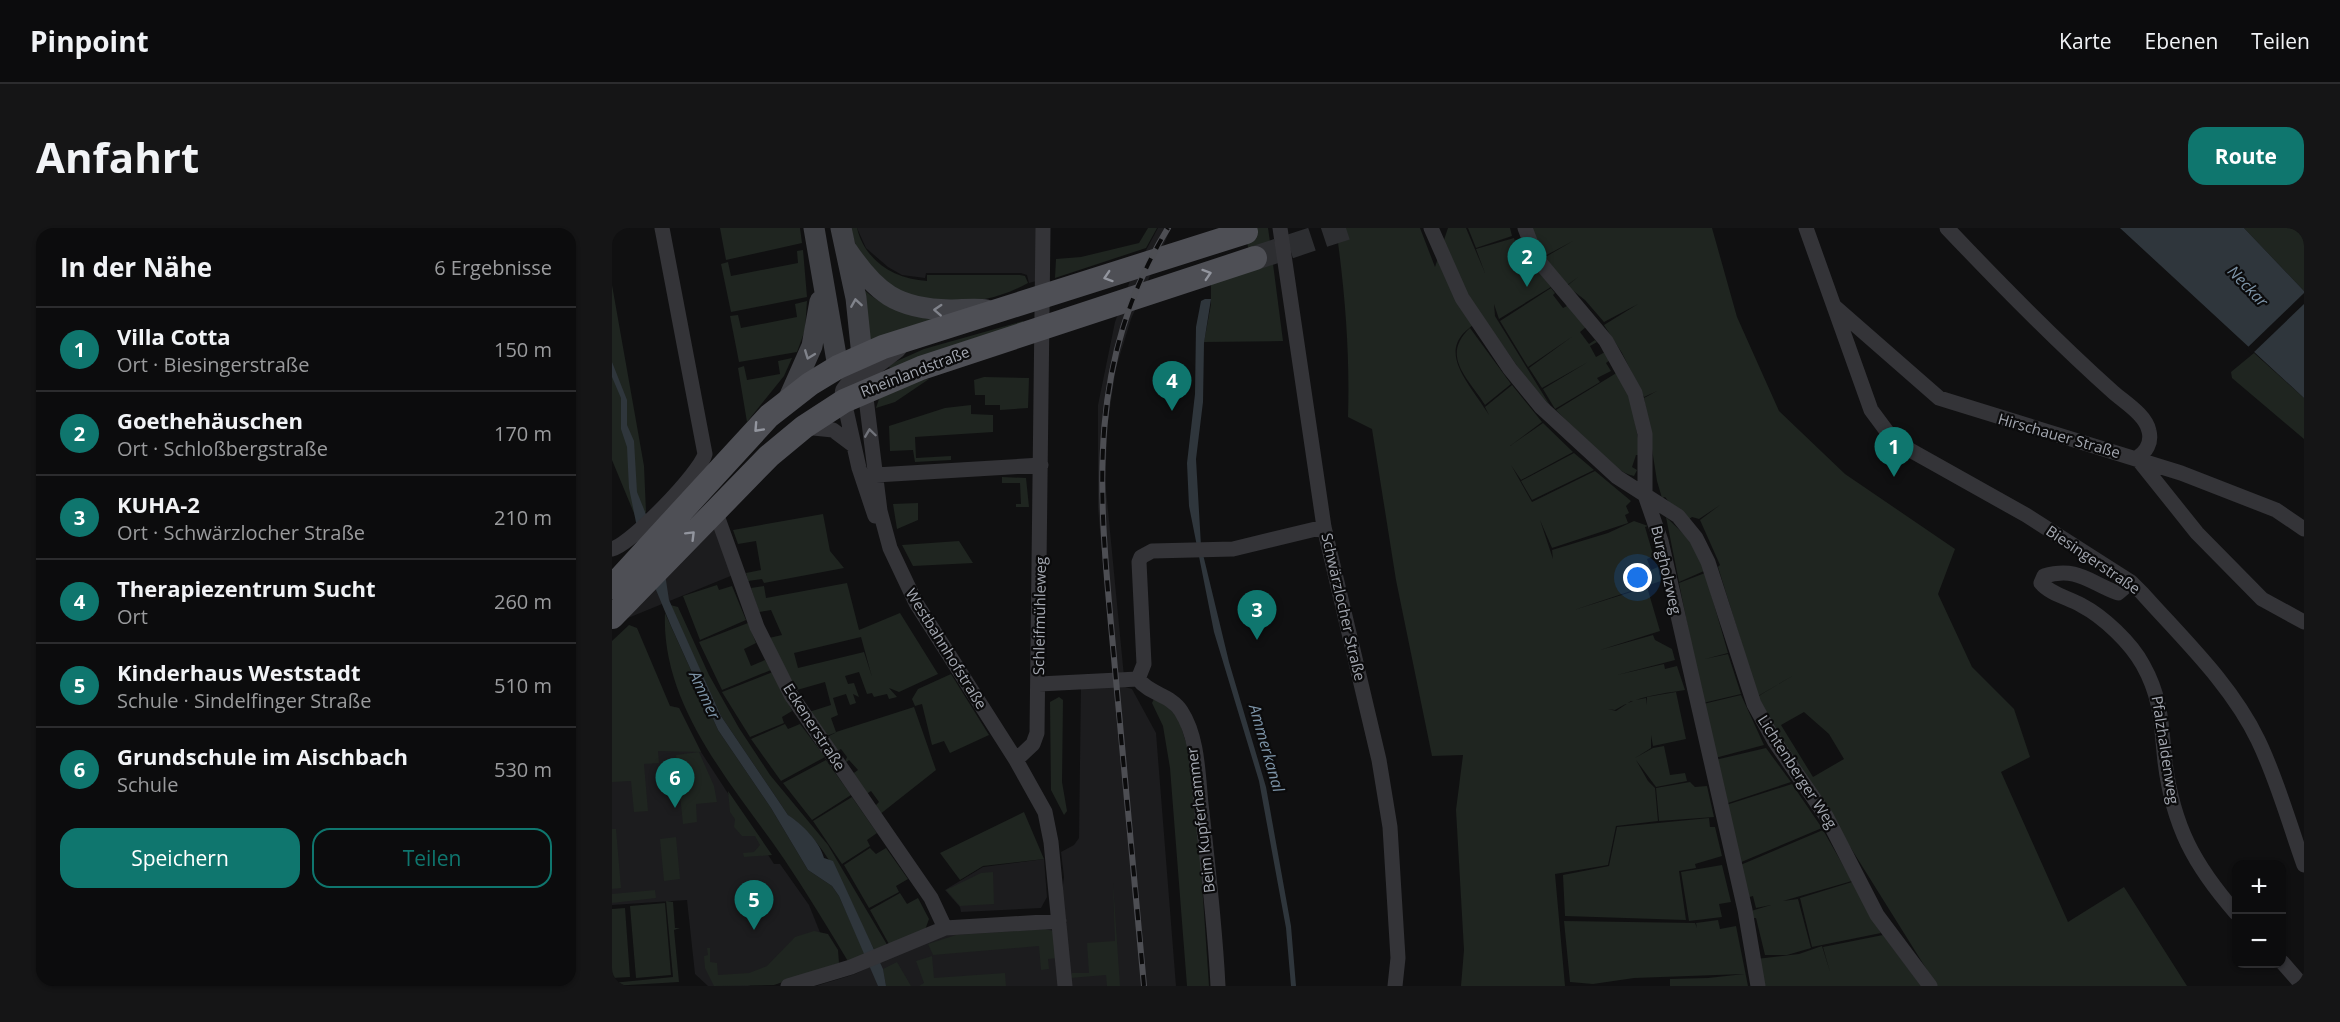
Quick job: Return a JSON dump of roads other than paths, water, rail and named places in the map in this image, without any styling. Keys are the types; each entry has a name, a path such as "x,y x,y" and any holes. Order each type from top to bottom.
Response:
{"main road":[{"path":"814,228 838,367"},
{"path":"841,228 856,298 858,380"},
{"name":"Rheinlandstraße","path":"612,587 635,562 666,560 769,456 908,339 1246,232"},
{"path":"847,250 874,286 901,303 924,309 1007,309"},
{"name":"Rheinlandstraße","path":"612,617 635,562 656,526 769,416 788,400 838,367 858,380 921,368 1256,258"},
{"path":"788,400 816,333 822,277"}],"street":[{"path":"656,526 704,459 705,448 662,228"},
{"name":"Schleifmühleweg","path":"1016,760 1036,740 1039,684 1043,228"},
{"name":"Schwärzlocher Straße","path":"1280,228 1324,527 1379,760 1390,827 1398,958 1395,986"},
{"path":"1431,228 1462,298 1528,392 1592,457 1645,495"},
{"name":"Burgholzweg","path":"1525,228 1537,259 1606,341 1635,393 1645,434 1645,495 1661,541 1744,910 1758,986"},
{"name":"Biesingerstraße","path":"1806,228 1871,410 1894,441 2026,515 2131,582 2226,689 2249,724 2268,761 2304,865"},
{"path":"1947,228 2074,357 2142,417 2149,430 2149,440 2144,454 2137,458 2197,533 2262,598 2304,622"},
{"name":"Hirschauer Straße","path":"1835,307 1939,398 2137,458 2246,496 2276,510 2304,529"},
{"name":"Westbahnhofstraße","path":"838,367 858,380 885,533"},
{"name":"Westbahnhofstraße","path":"858,380 853,445 873,512 885,533 908,590 1016,760"},
{"path":"804,427 833,430 853,445"},
{"path":"876,475 1041,465"},
{"name":"Lichtenberger Weg","path":"1645,495 1678,516 1702,547 1754,704 1775,742 1826,816 1878,915 1930,986"},
{"name":"Eckenerstraße","path":"715,510 757,627 791,695 931,898 945,928"},
{"path":"1039,684 1138,679 1144,664 1139,562 1146,554 1162,549 1181,552 1233,549 1324,527"},
{"path":"612,549 635,562"},
{"name":"Pfalzhaldenweg","path":"2131,582 2118,593 2086,576 2055,573 2044,576 2041,583 2101,618 2142,662 2156,689 2160,705 2167,775 2179,826 2209,882 2232,908"},
{"name":"Beim Kupferhammer","path":"1138,679 1143,686 1167,699 1181,711 1191,735 1203,822 1218,986"},
{"path":"1016,760 1045,812 1065,986"},
{"path":"788,986 864,963 945,928 1059,921"},
{"path":"2286,967 2303,986"}],"water":[{"name":"Neckar","path":"2120,228 2244,228 2304,291 2304,398"},
{"path":"1211,299 1204,343 1203,402 1196,459 1201,546 1229,662 1266,787 1291,926 1296,986 1291,986 1286,928 1259,781 1214,632 1189,506 1187,463 1195,394 1196,327 1201,301"},
{"name":"Ammer","path":"612,362 627,400 627,425 634,441 637,492 662,554 669,600 721,716 788,815 810,834 824,858 833,861 883,969 886,986 878,986 839,896 832,886 808,870 771,808 718,730 671,626 654,585 639,537 629,488 627,447 621,429 621,398 612,377"}],"tunnel":[{"path":"1255,258 1346,228"}],"railway":[{"path":"1144,986 1105,553 1102,497 1103,443 1109,389 1121,336 1140,282 1168,228"}],"place":[{"name":"Goethehäuschen","path":"1527,287"},
{"name":"Therapiezentrum Sucht","path":"1172,411"},
{"name":"Villa Cotta","path":"1894,477"},
{"name":"KUHA-2","path":"1257,640"},
{"name":"Grundschule im Aischbach","path":"675,808"},
{"name":"Kinderhaus Weststadt","path":"754,930"}],"water label":[{"name":"Ammerkanal","path":"1267,748"}]}
